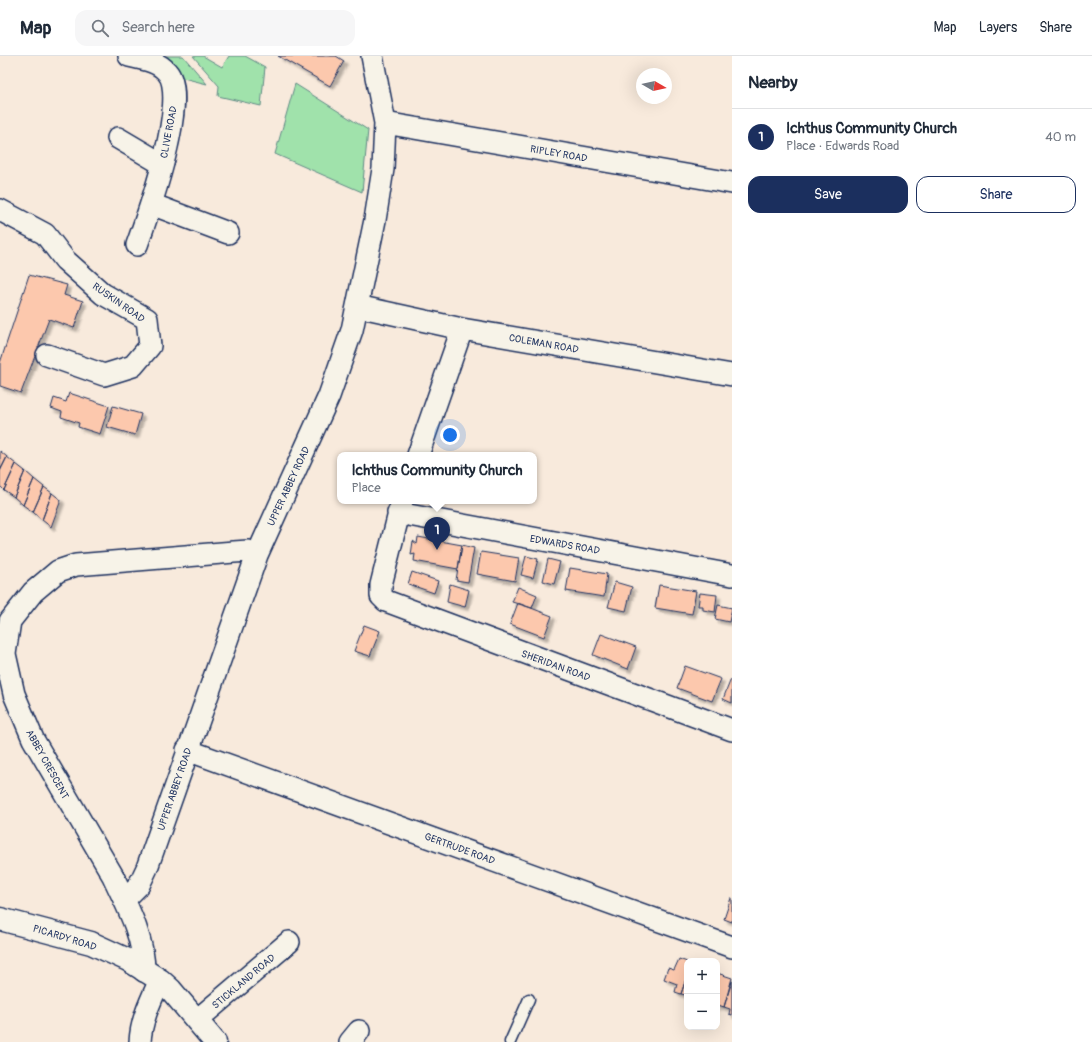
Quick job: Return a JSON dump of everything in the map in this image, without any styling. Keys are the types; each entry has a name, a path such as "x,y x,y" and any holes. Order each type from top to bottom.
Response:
{"main road":[{"name":"PICARDY ROAD","path":"0,920 91,943 128,960 152,976 181,1000 215,1042"}],"street":[{"name":"CLIVE ROAD","path":"129,56 149,61 162,67 174,83 174,101 162,164 151,204 137,245"},
{"name":"UPPER ABBEY ROAD","path":"124,900 139,885 147,868 187,750 257,555 329,396 352,330 375,220 383,168 385,123 372,56"},
{"name":"RIPLEY ROAD","path":"385,123 732,183"},
{"name":"CLIVE ROAD","path":"118,138 162,164"},
{"path":"151,204 228,233"},
{"name":"RUSKIN ROAD","path":"0,210 45,234 64,260 104,294 147,319 150,346 133,366 104,375 47,355"},
{"name":"COLEMAN ROAD","path":"357,306 462,329 732,375"},
{"path":"419,452 462,329"},
{"name":"EDWARDS ROAD","path":"400,507 732,575"},
{"name":"SHERIDAN ROAD","path":"400,507 381,585 381,596 391,603 732,730"},
{"name":"ABBEY CRESCENT","path":"152,976 142,946 113,876 33,739 14,694 5,654 5,619 33,592 58,571 76,565 248,551 257,555"},
{"name":"GERTRUDE ROAD","path":"187,750 732,947"},
{"name":"STICKLAND ROAD","path":"197,1020 289,942"},
{"path":"140,1042 141,1030 151,998 152,976"}],"lane":[{"path":"510,1042 529,999"}],"green space":[{"path":"166,56 183,56 207,84 183,78 174,64"},
{"path":"193,56 203,56 222,67 229,56 245,56 265,67 261,106 218,96 219,86"},
{"path":"295,84 368,130 362,192 275,154"}],"building":[{"path":"278,56 336,56 344,61 330,86"},
{"path":"29,275 67,285 64,295 83,301 74,328 49,319 21,393 0,386 0,363"},
{"path":"69,393 109,406 100,434 78,427 79,423 61,417 62,412 51,408 54,398 66,402"},
{"path":"113,406 141,414 135,435 107,427"},
{"path":"0,451 7,457 0,471"},
{"path":"7,457 16,464 4,490 0,486 0,471"},
{"path":"16,464 25,471 14,497 4,490"},
{"path":"25,471 34,479 23,505 14,497"},
{"path":"34,479 44,487 33,512 23,505"},
{"path":"44,487 52,493 42,520 33,512"},
{"path":"52,493 61,500 51,527 42,520"},
{"path":"418,537 462,545 458,569 414,561 415,554 411,555 413,541 417,544"},
{"path":"462,545 474,548 468,582 456,580"},
{"path":"481,552 519,558 515,581 477,574"},
{"path":"526,556 538,559 533,578 521,575"},
{"path":"548,559 560,562 554,584 543,581"},
{"path":"570,568 607,574 604,597 566,591"},
{"path":"412,572 438,581 434,593 408,584"},
{"path":"615,582 632,587 626,611 608,607"},
{"path":"450,584 469,590 465,607 447,602"},
{"path":"659,585 696,591 692,614 655,608"},
{"path":"518,587 537,595 532,608 512,602"},
{"path":"700,593 717,595 715,612 703,610 703,606 698,606"},
{"path":"518,603 552,616 544,637 510,624"},
{"path":"718,605 732,608 729,622 715,619"},
{"path":"364,625 380,631 370,656 354,651"},
{"path":"601,634 636,647 628,669 593,655"},
{"path":"685,666 721,679 712,701 677,688"},
{"path":"731,679 732,680 732,703 723,699"},
{"path":"732,898 732,922 724,919"},
{"path":"679,959 684,961 684,985 681,994 675,992 677,984 664,979 668,968 674,970"},
{"path":"720,974 732,978 724,1007 720,1006"},
{"path":"732,981 732,1015 729,1014 730,1009 724,1007"},
{"path":"684,985 684,995 681,994"}],"place":[{"name":"Ichthus Community Church","path":"437,550"}]}
